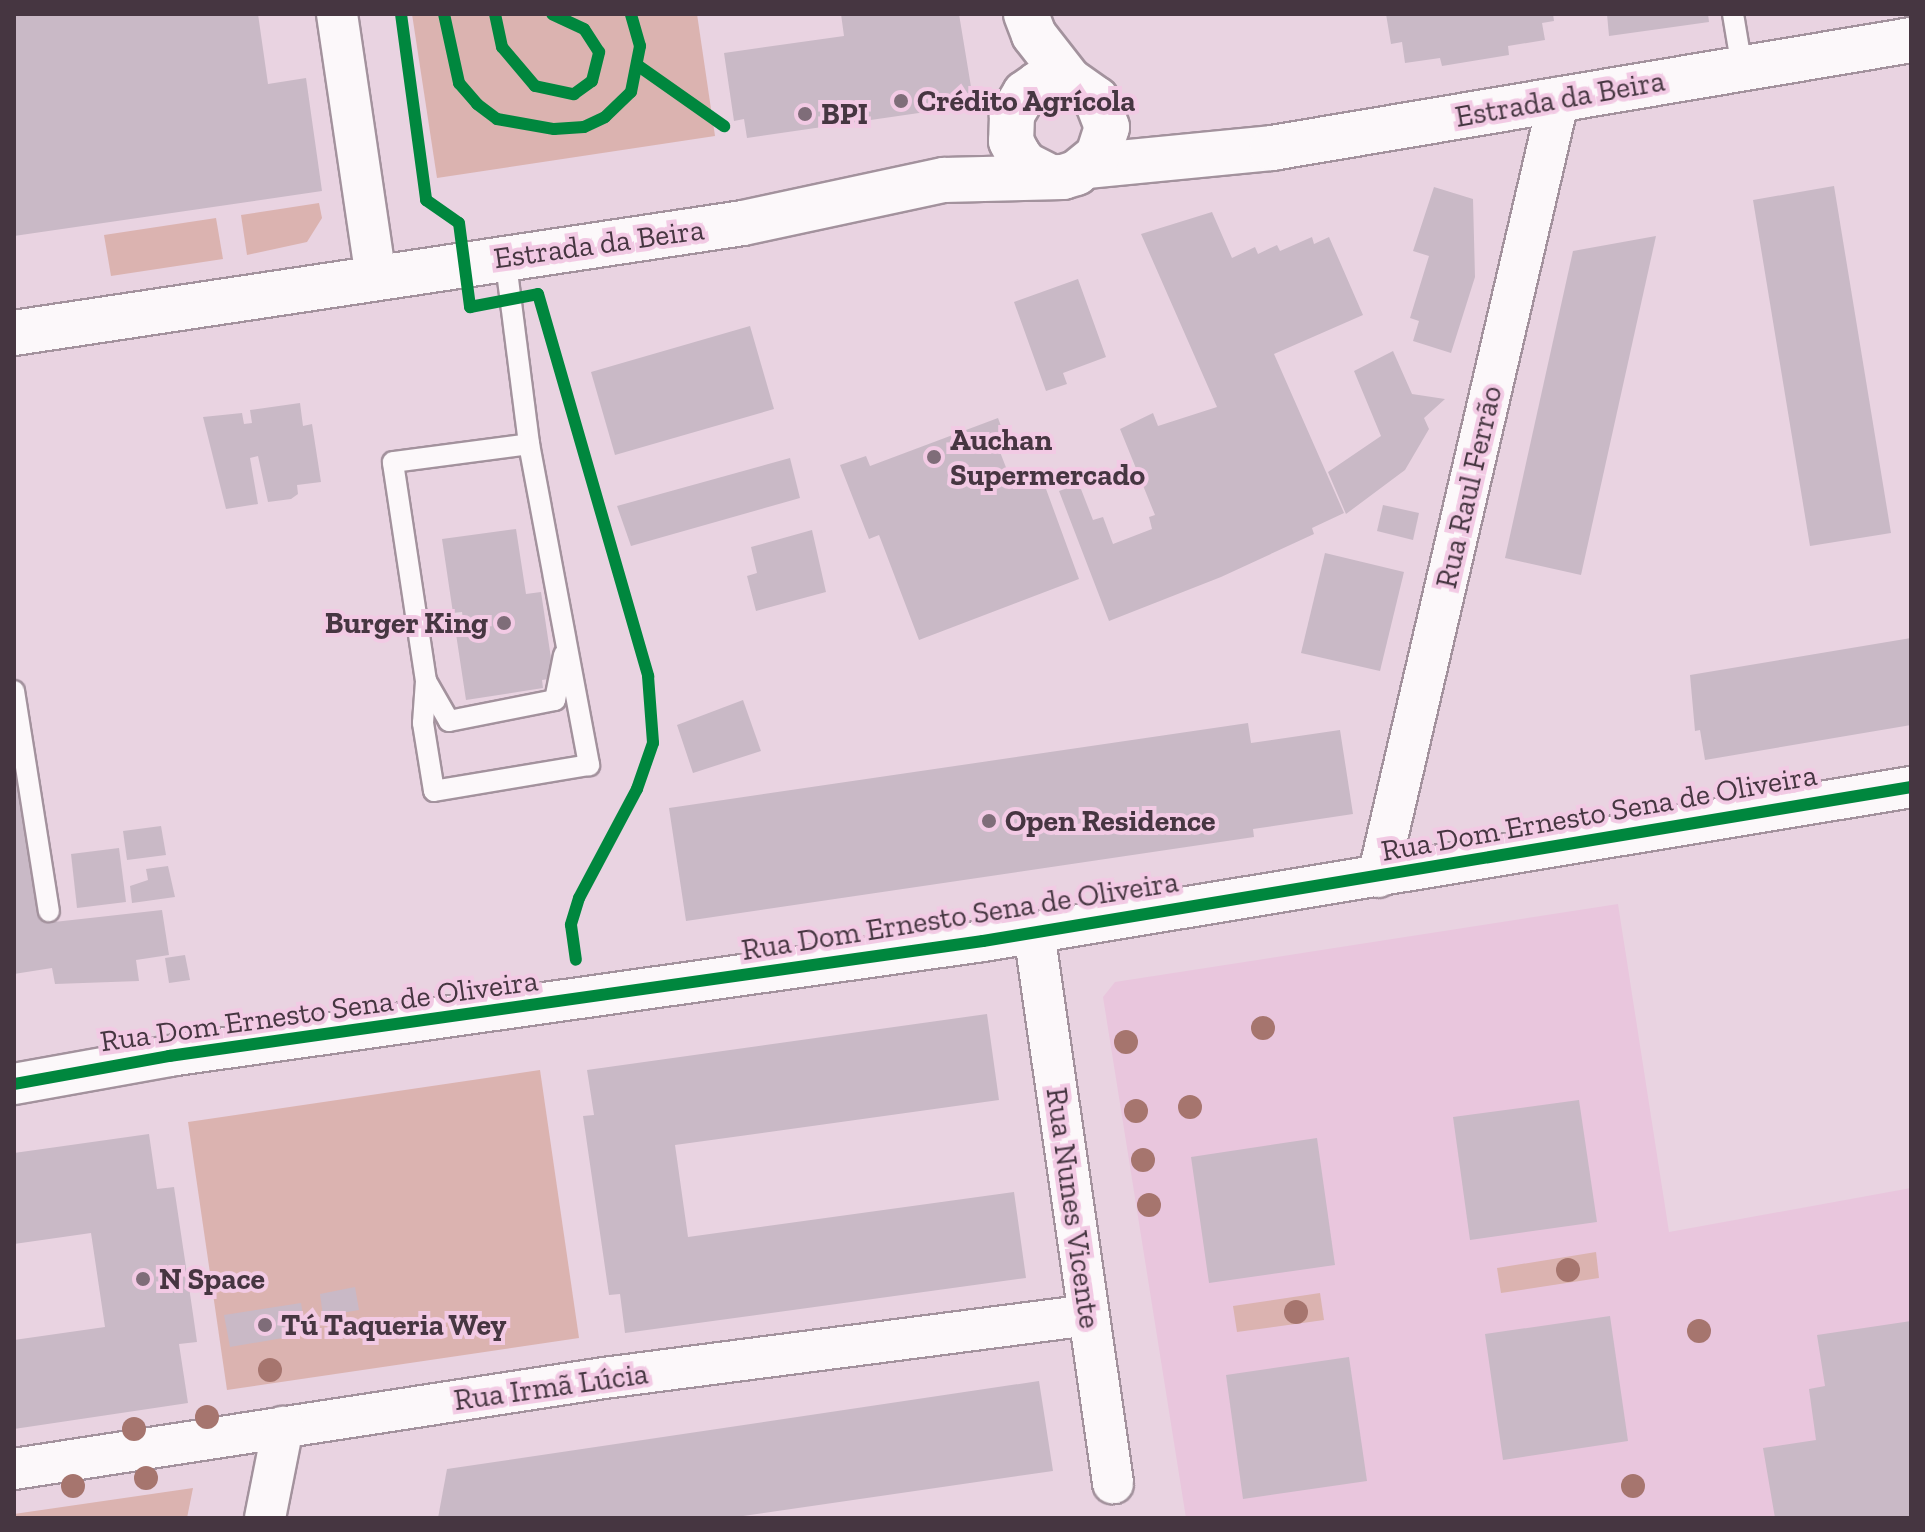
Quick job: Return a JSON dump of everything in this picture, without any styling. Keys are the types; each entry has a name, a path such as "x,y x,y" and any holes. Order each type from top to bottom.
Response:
{"main road":[{"path":"1030,24 1070,81"},
{"path":"1030,24 1011,141 1025,164 1069,171 1104,142 1104,113"},
{"name":"Estrada da Beira","path":"14,333 505,256 743,223 944,180 1069,171 1272,148 1911,40"},
{"name":"Estrada da Beira","path":"944,180 1046,82 1070,81 1096,99 1104,113 1208,154"}],"street":[{"path":"337,14 376,278"},
{"name":"Rua Raul Ferrão","path":"1378,877 1559,98"},
{"name":"Rua Dom Ernesto Sena de Oliveira","path":"14,1084 169,1056 1034,932 1911,787"},
{"name":"Rua Nunes Vicente","path":"1034,932 1113,1483"},
{"name":"Rua Irmã Lúcia","path":"14,1469 604,1378 1089,1315"},
{"path":"265,1518 283,1427"}],"lane":[{"path":"1733,14 1742,68"},
{"path":"505,256 529,444 565,650 580,697 589,765 434,791 423,723 426,681 393,462 529,444"},
{"path":"426,681 449,721 555,700 565,650"},
{"path":"14,691 49,911"}],"shaded area":[{"path":"412,14 697,14 715,136 437,178"},
{"path":"319,203 322,218 307,242 247,255 241,215"},
{"path":"216,218 223,259 111,276 104,235"},
{"path":"1618,904 1669,1232 1911,1188 1911,1518 1186,1518 1103,997 1115,982"},
{"path":"540,1070 579,1338 227,1390 188,1122"},
{"path":"1596,1252 1599,1278 1501,1293 1497,1268"},
{"path":"1320,1293 1324,1320 1237,1332 1233,1306"},
{"path":"193,1488 187,1518 14,1518 14,1514"}],"building":[{"path":"14,14 258,14 268,84 306,78 322,191 14,236"},
{"path":"841,14 959,14 974,105 747,138 744,119 734,121 724,53 844,36"},
{"path":"1386,14 1553,14 1554,21 1542,23 1545,40 1508,46 1509,55 1442,66 1440,58 1405,63 1402,42 1391,44"},
{"path":"1607,14 1708,14 1709,22 1609,36"},
{"path":"1834,186 1891,533 1810,546 1753,200"},
{"path":"1434,187 1473,199 1475,277 1451,353 1413,341 1419,321 1410,318 1429,256 1413,251"},
{"path":"1212,212 1232,258 1255,247 1258,254 1277,245 1280,251 1312,237 1314,244 1329,237 1363,315 1274,354 1344,513 1312,528 1314,534 1221,577 1109,621 1059,491 1079,484 1093,520 1103,517 1113,544 1152,529 1149,517 1155,515 1120,429 1153,413 1158,426 1217,407 1141,234"},
{"path":"1656,236 1581,575 1505,558 1573,251"},
{"path":"1078,279 1106,357 1063,373 1067,384 1046,391 1014,302"},
{"path":"750,326 774,409 615,455 591,372"},
{"path":"1393,351 1412,394 1445,399 1424,418 1429,429 1405,470 1346,514 1328,472 1381,436 1354,371"},
{"path":"300,403 303,426 312,424 321,482 297,485 298,494 291,499 268,502 258,456 250,458 258,504 226,509 203,417 242,413 244,424 252,423 250,410"},
{"path":"998,418 1009,448 1000,452 1014,488 1042,478 1079,579 919,640 879,535 869,539 840,465 866,456 870,466"},
{"path":"790,458 800,498 631,546 617,506"},
{"path":"1383,505 1419,513 1413,540 1377,531"},
{"name":"Burger King","path":"516,529 526,594 541,592 554,678 542,680 543,688 466,700 456,634 465,633 462,612 453,613 442,539"},
{"path":"812,530 826,592 756,611 747,576 757,573 751,547"},
{"path":"1325,553 1404,572 1380,671 1301,653"},
{"path":"1911,638 1911,725 1705,760 1700,730 1695,731 1690,675"},
{"path":"743,700 761,751 693,773 677,725"},
{"name":"Open Residence","path":"1248,723 1251,743 1340,730 1353,814 1253,829 1254,837 686,921 669,808"},
{"path":"14,744 45,923 162,910 169,955 136,960 139,981 55,984 52,968 14,974"},
{"path":"161,826 166,855 127,860 123,831"},
{"path":"119,848 126,902 77,908 71,854"},
{"path":"168,866 175,897 132,903 130,886 148,880 146,869"},
{"path":"185,955 190,980 169,983 165,958"},
{"path":"987,1014 999,1100 675,1145 688,1237 1014,1192 1026,1278 625,1333 620,1294 609,1295 583,1116 594,1115 587,1070"},
{"path":"1579,1100 1597,1222 1470,1240 1453,1117"},
{"name":"N Space","path":"149,1134 157,1189 174,1187 193,1314 197,1342 179,1344 188,1403 14,1429 14,1340 105,1327 91,1233 14,1244 14,1153"},
{"path":"1317,1138 1335,1265 1209,1283 1191,1157"},
{"path":"355,1287 359,1310 323,1316 320,1294"},
{"name":"Tú Taqueria Wey","path":"301,1303 306,1334 230,1347 224,1315"},
{"path":"1610,1316 1628,1441 1503,1460 1485,1334"},
{"path":"1911,1321 1911,1518 1775,1518 1763,1448 1816,1440 1809,1389 1825,1386 1817,1335"},
{"path":"1349,1357 1367,1481 1243,1499 1226,1375"},
{"path":"1039,1381 1053,1471 729,1518 438,1518 447,1469"}],"cycle path":[{"path":"401,14 426,200 459,223 470,307 538,294 648,676 653,743 637,789 579,898 571,925 576,960"},
{"path":"444,14 459,83 477,104 497,119 554,129 584,127 605,117 631,92 640,46 631,14"},
{"path":"495,14 502,47 535,86 574,94 592,81 599,52 584,29 552,14"},
{"path":"640,67 724,126"},
{"path":"14,1084 169,1056 983,941 1911,787"}],"place":[{"name":"Crédito Agrícola","path":"901,101"},
{"name":"BPI","path":"805,114"},
{"name":"Auchan Supermercado","path":"934,457"},
{"name":"Burger King","path":"504,623"},
{"name":"Open Residence","path":"989,821"},
{"name":"N Space","path":"143,1279"},
{"name":"Tú Taqueria Wey","path":"265,1325"}]}
